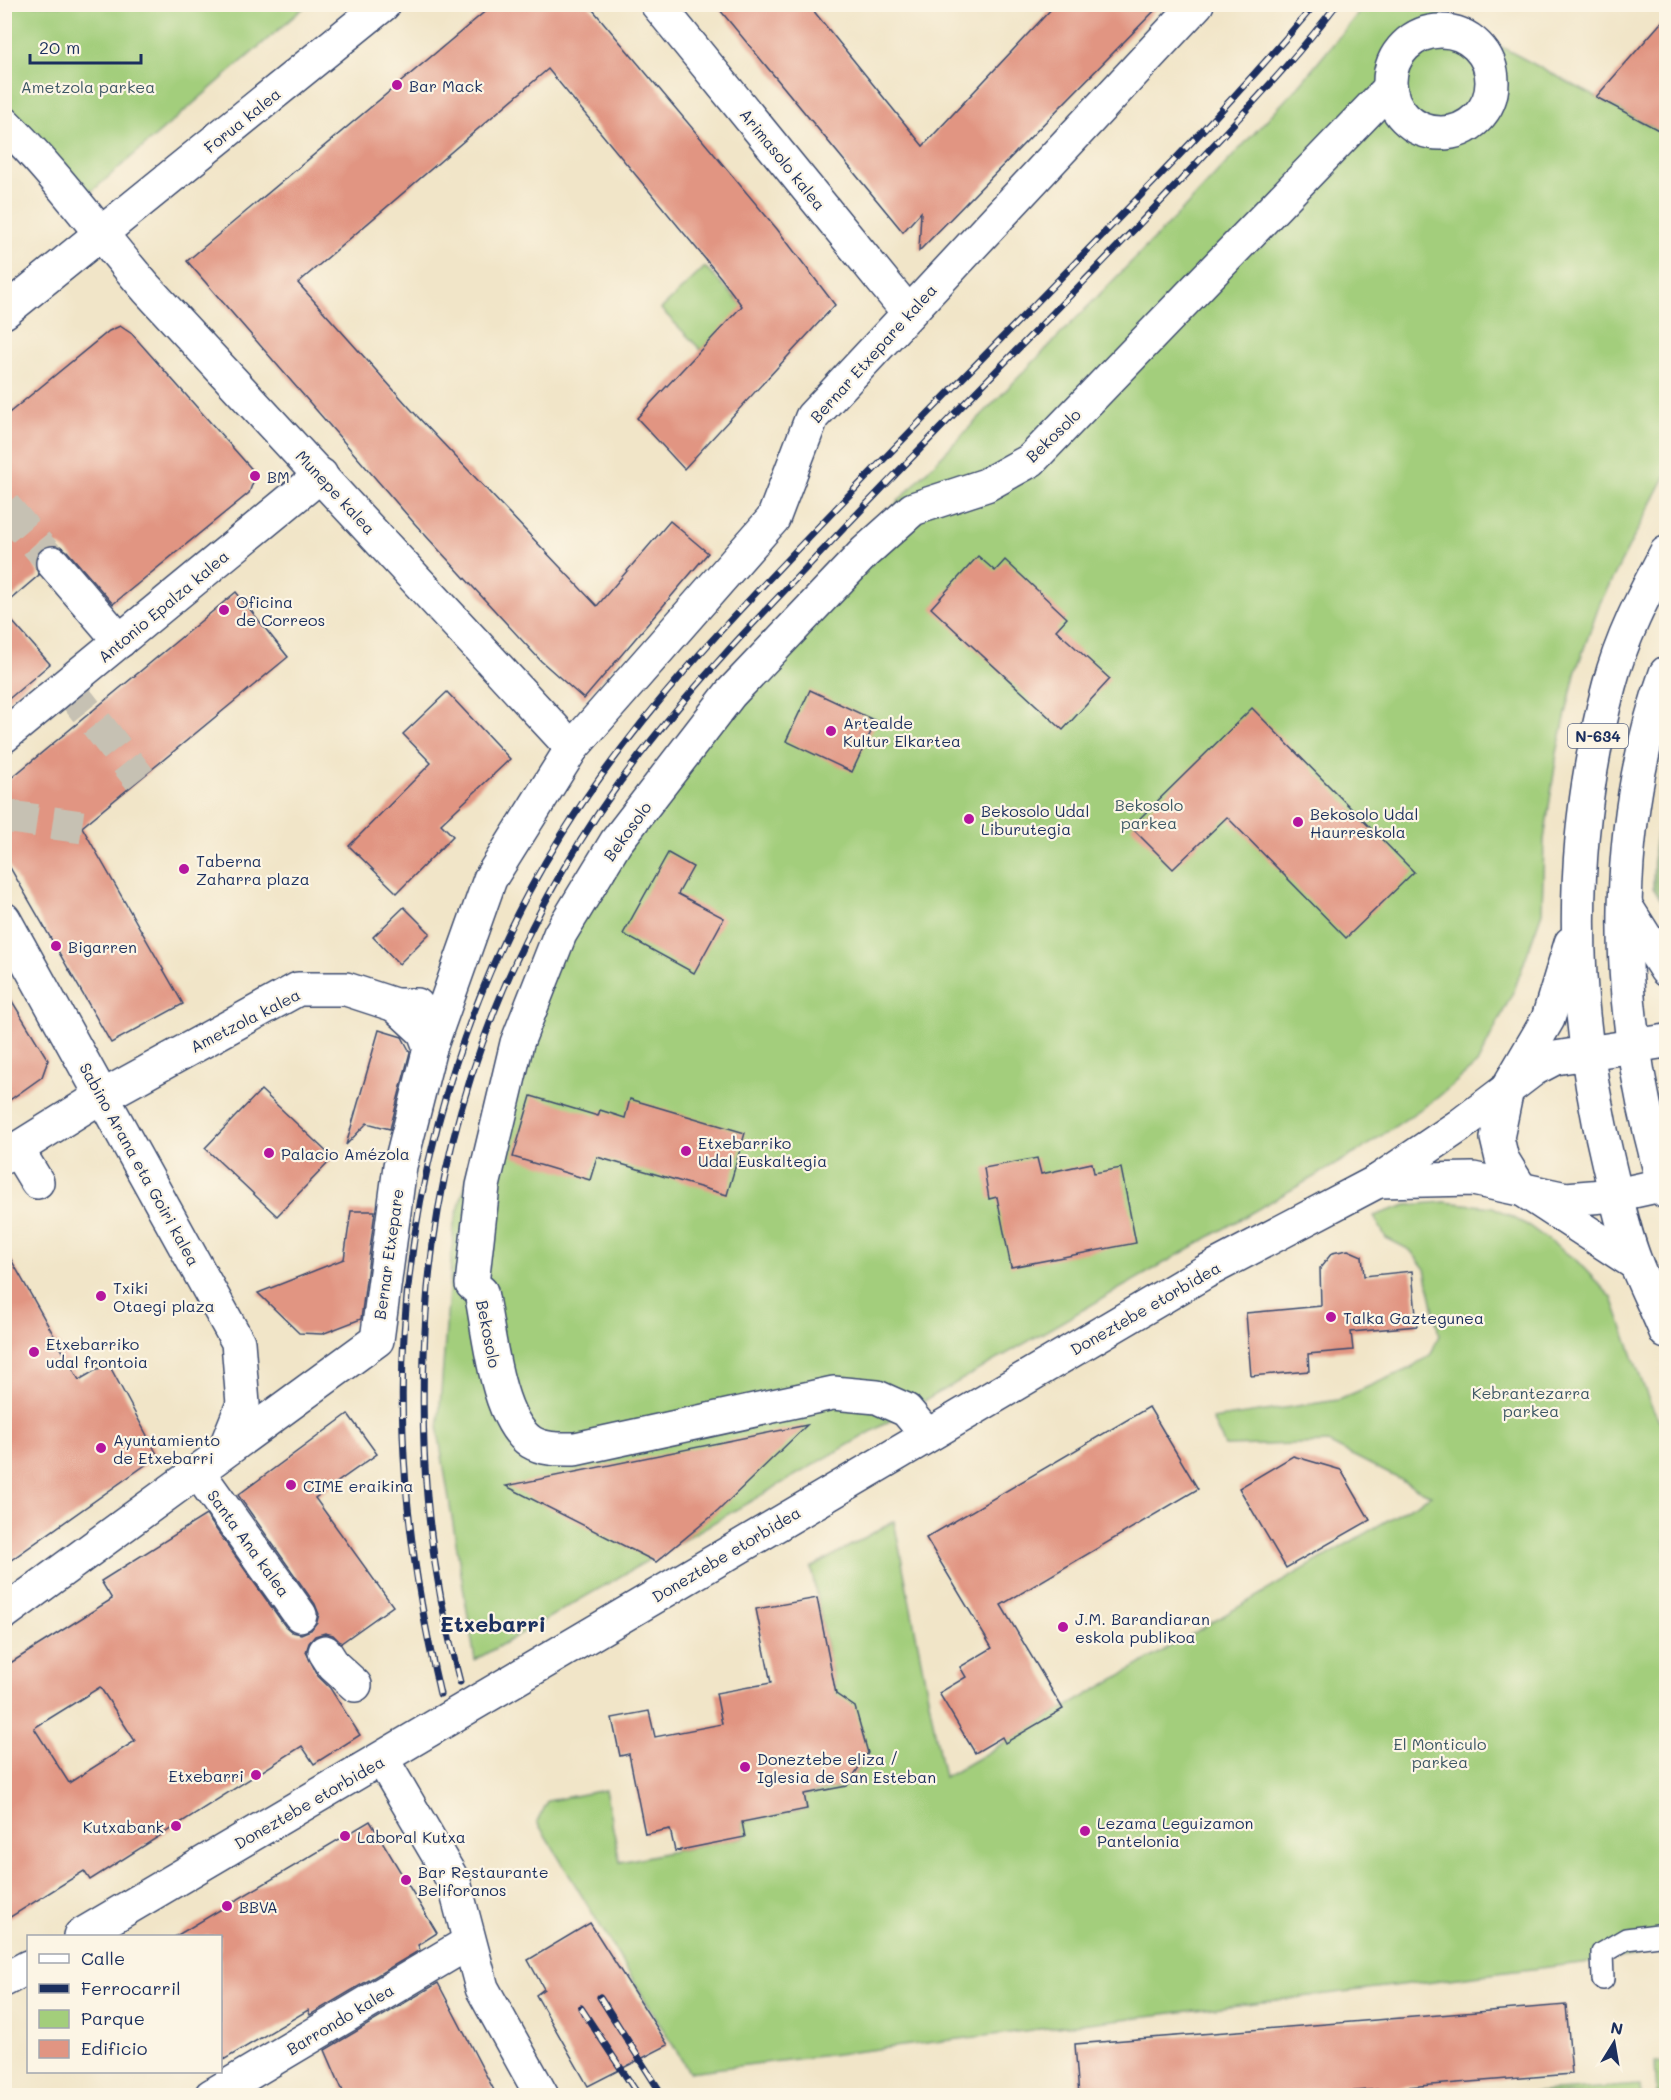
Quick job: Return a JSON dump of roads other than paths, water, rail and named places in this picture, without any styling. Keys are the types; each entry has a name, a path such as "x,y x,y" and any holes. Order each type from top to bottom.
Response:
{"main road":[{"name":"Forua kalea","path":"4,312 384,4"},
{"name":"Arimasolo kalea","path":"657,4 908,312"},
{"name":"Bernar Etxepare kalea","path":"430,1048 456,981 490,879 572,748 773,519 812,417 1197,4"},
{"name":"Bekosolo","path":"927,1435 906,1410 877,1397 833,1393 575,1449 550,1448 531,1442 515,1425 504,1404 481,1292 472,1284 483,1186 517,1043 560,934 610,853 730,694 865,552 913,509 986,485 1031,460 1389,88"},
{"path":"4,123 42,159 100,235"},
{"name":"Munepe kalea","path":"100,235 572,748"},
{"name":"Antonio Epalza kalea","path":"4,736 321,475"},
{"name":"N-634","path":"1666,553 1634,617 1609,684 1592,759 1580,843 1578,919 1578,957 1585,1052 1616,1195 1636,1264 1666,1332"},
{"path":"53,563 120,641"},
{"name":"N-634","path":"1666,673 1657,698 1641,768 1629,848 1625,956 1637,1078 1666,1187"},
{"path":"1627,908 1666,970"},
{"name":"Sabino Arana eta Goiri kalea","path":"4,919 96,1100 238,1342 243,1404 224,1451"},
{"path":"1578,919 1548,1018 1507,1089 1497,1138 1502,1159 1521,1188 1636,1264"},
{"path":"395,1005 428,1005 456,981"},
{"name":"Ametzola kalea","path":"11,1153 96,1100 297,989 346,989 395,1005"},
{"path":"395,1005 424,1032 430,1048"},
{"name":"Doneztebe etorbidea","path":"82,1935 382,1760 491,1692 1205,1272 1378,1181 1459,1126 1533,1069 1555,1058 1666,1041"},
{"name":"Bernar Etxepare","path":"224,1451 377,1340 400,1166 430,1048"},
{"path":"11,1153 37,1182"},
{"path":"1378,1181 1473,1179 1566,1198 1616,1195 1666,1187"},
{"path":"4,1613 224,1451"},
{"name":"Santa Ana kalea","path":"198,1472 334,1666 355,1685"},
{"path":"382,1760 454,1882 468,1943 482,1988 542,2096"},
{"name":"Barrondo kalea","path":"211,2096 468,1943"},
{"path":"4,1980 27,1968"}],"lane":[{"path":"1603,1979 1602,1953 1626,1939 1666,1934"}],"tunnel":[{"path":"4,506 53,563"},
{"path":"66,685 140,779"},
{"path":"4,816 82,827"}],"railway":[{"path":"440,1694 426,1630 407,1500 403,1434 403,1356 409,1278 421,1200 438,1123 461,1048 489,974 523,903 561,836 620,750 652,709 720,631 1188,146 1315,4"},
{"path":"460,1682 439,1589 427,1499 423,1408 426,1313 434,1235 449,1158 469,1083 495,1010 526,939 563,870 605,804 651,741 693,690 758,618 1197,163 1286,66 1337,4"},
{"path":"600,1997 663,2096"},
{"path":"581,2008 639,2096"}],"place":[{"name":"Bar Mack","path":"397,85"},
{"name":"BM","path":"255,476"},
{"name":"Oficina de Correos","path":"224,610"},
{"name":"Artealde Kultur Elkartea","path":"831,731"},
{"name":"Bekosolo Udal Liburutegia","path":"969,819"},
{"name":"Bekosolo Udal Haurreskola","path":"1298,822"},
{"name":"Taberna Zaharra plaza","path":"184,869"},
{"name":"Bigarren","path":"56,946"},
{"name":"Etxebarriko Udal Euskaltegia","path":"686,1151"},
{"name":"Palacio Amézola","path":"269,1153"},
{"name":"Txiki Otaegi plaza","path":"101,1296"},
{"name":"Talka Gaztegunea","path":"1331,1317"},
{"name":"Etxebarriko udal frontoia","path":"34,1352"},
{"name":"Ayuntamiento de Etxebarri","path":"101,1448"},
{"name":"CIME eraikina","path":"291,1485"},
{"name":"J.M. Barandiaran eskola publikoa","path":"1063,1627"},
{"name":"Doneztebe eliza / Iglesia de San Esteban","path":"745,1767"},
{"name":"Etxebarri","path":"256,1775"},
{"name":"Kutxabank","path":"176,1826"},
{"name":"Lezama Leguizamon Pantelonia","path":"1085,1831"},
{"name":"Laboral Kutxa","path":"345,1836"},
{"name":"Bar Restaurante Beliforanos","path":"406,1880"},
{"name":"BBVA","path":"227,1906"}],"district":[{"name":"Etxebarri","path":"493,1623"}],"park label":[{"name":"Ametzola parkea","path":"88,86"},
{"name":"Bekosolo parkea","path":"1149,813"},
{"name":"Kebrantezarra parkea","path":"1531,1401"},
{"name":"El Monticulo parkea","path":"1440,1752"}]}
